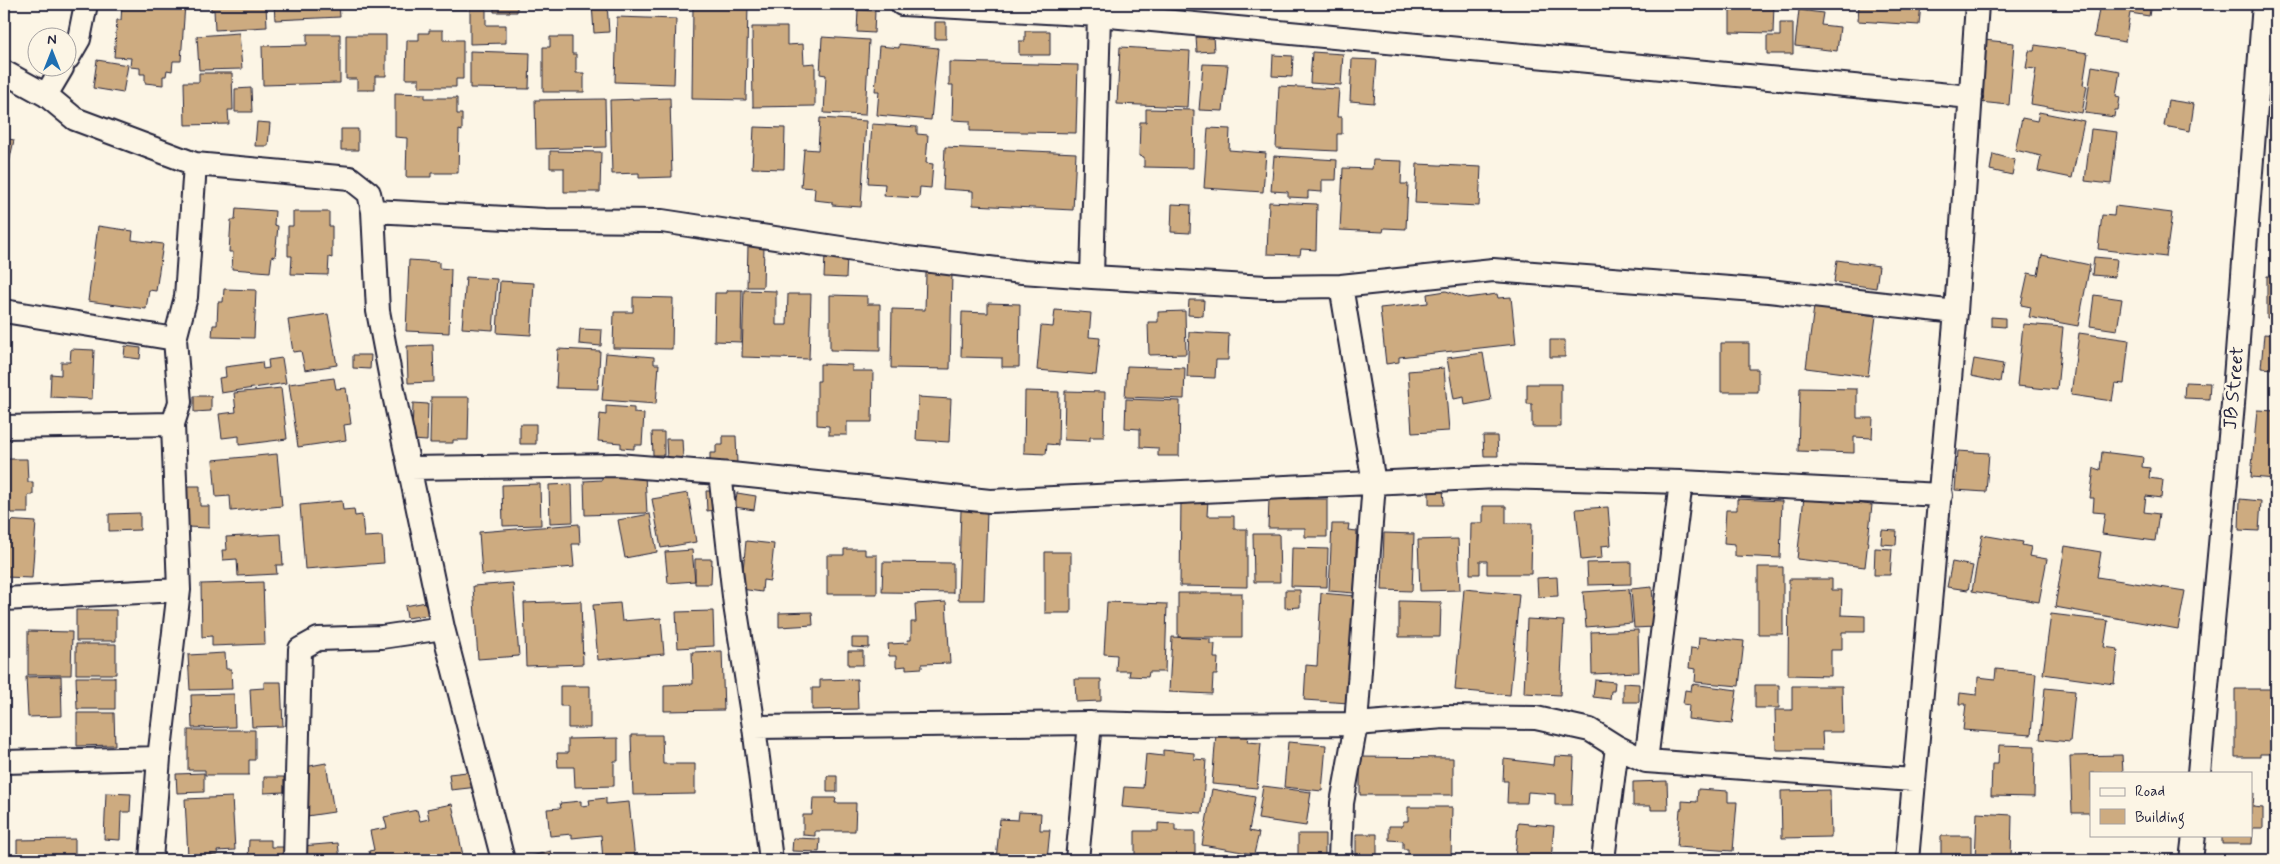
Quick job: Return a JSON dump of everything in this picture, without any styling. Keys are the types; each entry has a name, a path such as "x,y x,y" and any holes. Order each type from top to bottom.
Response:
{"street":[{"path":"78,39 86,4"},
{"path":"902,4 1099,15 1971,97"},
{"path":"1907,860 1956,312 1977,4"},
{"name":"JB Street","path":"2199,772 2233,404 2264,4"},
{"path":"1092,277 1099,15"},
{"path":"4,72 46,95 75,119 195,164 350,178 369,194 373,211 378,311 443,628 503,860"},
{"path":"46,95 56,78"},
{"path":"151,860 159,758 179,590 173,424 180,402 175,339 186,297 195,164"},
{"path":"373,211 545,220 662,221 926,260 1022,272 1092,277 1266,287 1341,286 1494,270 1769,291 1956,312"},
{"path":"1340,860 1342,803 1356,724 1374,483 1341,286"},
{"path":"4,311 175,339"},
{"path":"4,427 173,424"},
{"path":"410,468 617,465 720,473 990,500 1498,477 1681,482 1941,495"},
{"path":"720,473 771,860"},
{"path":"1646,761 1681,482"},
{"path":"4,599 179,590"},
{"path":"295,860 300,648 318,639 382,638 443,628"},
{"path":"754,726 1090,723 1166,725 1356,724 1444,717 1536,718 1590,730 1617,747 1646,761 1913,780"},
{"path":"1077,860 1090,723"},
{"path":"1602,860 1617,747"},
{"path":"4,762 159,758"},
{"path":"2192,860 2194,836"}],"building":[{"path":"122,4 160,6 160,4 185,4 181,61 173,61 172,71 167,70 166,76 163,76 163,85 145,83 145,74 140,74 140,68 130,67 131,58 114,57 117,20 121,20"},
{"path":"211,4 266,4 267,27 215,30 214,10 211,11"},
{"path":"274,4 339,4 340,17 275,20"},
{"path":"449,4 467,4 467,9 449,9"},
{"path":"470,4 486,4 486,25 506,25 506,43 470,44"},
{"path":"494,4 517,4 517,12 494,12"},
{"path":"592,4 607,4 609,32 594,33"},
{"path":"693,4 748,4 746,100 692,99"},
{"path":"1527,4 1576,4 1576,8 1527,6"},
{"path":"1730,4 1774,4 1773,33 1730,32"},
{"path":"1859,4 1921,4 1919,25 1858,21"},
{"path":"2100,4 2151,4 2149,16 2130,13 2125,42 2094,37"},
{"path":"858,10 875,11 874,33 857,32"},
{"path":"1799,10 1823,13 1821,25 1840,27 1837,51 1795,46"},
{"path":"617,17 676,19 674,84 615,82"},
{"path":"935,22 946,22 946,39 935,39"},
{"path":"1780,23 1793,23 1793,54 1767,54 1767,36 1780,36"},
{"path":"752,27 787,27 787,45 803,44 804,64 815,63 815,106 753,107"},
{"path":"429,30 443,30 443,40 463,40 463,79 456,79 456,87 419,87 419,79 406,79 407,40 419,40 419,33 429,33"},
{"path":"1025,31 1050,31 1050,55 1019,55 1019,41 1025,41"},
{"path":"239,33 242,69 199,70 197,36"},
{"path":"307,34 340,34 340,83 263,85 262,46 307,45"},
{"path":"346,35 386,35 386,76 375,76 375,90 357,90 357,79 346,79"},
{"path":"1213,36 1214,51 1197,52 1196,37"},
{"path":"550,37 572,37 572,54 576,54 576,73 584,73 584,92 543,92 543,47 550,47"},
{"path":"822,37 869,40 865,115 824,113 826,75 820,74"},
{"path":"1984,40 2014,43 2009,105 1979,102"},
{"path":"899,44 938,48 931,120 877,115 879,91 875,91 879,46 899,48"},
{"path":"2035,45 2088,53 2083,85 2087,86 2082,113 2031,104 2036,69 2026,68 2029,51 2034,51"},
{"path":"1120,47 1190,51 1187,107 1117,104"},
{"path":"470,51 530,53 529,89 470,88"},
{"path":"1312,52 1343,54 1341,85 1310,83"},
{"path":"1273,55 1293,56 1292,77 1272,76"},
{"path":"1352,59 1377,60 1374,103 1350,101"},
{"path":"97,60 128,65 123,93 93,88"},
{"path":"949,62 1078,65 1076,133 970,131 970,121 952,120 953,85 949,85"},
{"path":"1203,64 1228,65 1223,111 1199,110"},
{"path":"2092,66 2120,71 2116,96 2120,97 2118,110 2115,110 2114,117 2085,113"},
{"path":"199,73 232,73 233,110 228,110 229,124 185,125 184,82 199,82"},
{"path":"1279,86 1339,89 1337,117 1342,117 1342,134 1337,134 1337,151 1276,148"},
{"path":"251,88 252,112 235,112 235,89"},
{"path":"395,93 425,94 425,98 457,98 457,114 462,114 462,131 459,130 458,173 431,173 431,177 406,177 407,138 395,137"},
{"path":"670,98 672,177 639,178 639,173 612,174 610,100"},
{"path":"605,99 606,147 536,149 535,100"},
{"path":"2168,100 2194,104 2190,131 2164,126"},
{"path":"1146,109 1194,110 1193,168 1144,167 1144,157 1139,156 1140,122 1146,122"},
{"path":"2039,112 2084,121 2072,178 2038,171 2041,156 2015,150 2022,118 2037,121"},
{"path":"820,118 866,121 861,207 832,205 832,202 814,200 815,188 801,187 804,149 818,150"},
{"path":"257,122 270,123 268,146 255,146"},
{"path":"872,124 917,127 917,134 928,135 926,163 933,164 931,188 920,187 919,198 884,196 885,184 868,183"},
{"path":"754,127 785,128 784,169 752,168"},
{"path":"1208,128 1230,129 1229,150 1266,153 1263,192 1204,188"},
{"path":"341,129 358,129 358,150 341,150"},
{"path":"2091,129 2117,132 2111,184 2085,181"},
{"path":"4,138 14,140 5,181 4,181"},
{"path":"945,147 1076,153 1073,210 973,205 973,191 943,189"},
{"path":"550,151 601,152 600,192 564,192 564,168 550,168"},
{"path":"1993,154 2015,160 2012,175 1990,170"},
{"path":"1274,156 1337,160 1336,180 1322,180 1322,192 1308,191 1308,198 1288,197 1288,192 1271,191"},
{"path":"1373,160 1402,161 1401,184 1408,184 1406,229 1384,228 1383,232 1340,230 1343,168 1372,169"},
{"path":"1417,164 1481,167 1479,206 1415,203"},
{"path":"1269,202 1317,204 1316,250 1301,249 1300,255 1267,254"},
{"path":"1172,204 1191,205 1190,233 1171,232"},
{"path":"2115,206 2172,213 2166,257 2098,249 2102,215 2114,216"},
{"path":"236,208 275,211 274,225 278,226 275,257 272,256 270,272 232,269 233,252 229,252 231,220 235,220"},
{"path":"293,212 329,212 329,226 332,226 332,258 329,257 328,275 291,274 292,256 288,256 288,226 293,226"},
{"path":"2275,217 2276,217 2276,255"},
{"path":"98,226 133,231 132,240 163,244 156,291 149,290 146,309 88,301"},
{"path":"748,245 764,246 763,287 747,287"},
{"path":"825,255 847,255 846,278 824,277"},
{"path":"2042,255 2090,265 2078,326 2029,317 2031,307 2021,305 2028,273 2038,275"},
{"path":"2094,257 2117,259 2115,277 2092,275"},
{"path":"409,260 439,262 439,268 451,269 449,333 406,331"},
{"path":"1837,260 1879,266 1876,288 1834,282"},
{"path":"926,273 952,273 950,369 891,368 892,309 925,310"},
{"path":"2267,276 2276,276 2276,318 2267,318"},
{"path":"466,277 497,279 493,330 462,328"},
{"path":"500,281 534,283 531,335 497,333"},
{"path":"224,289 256,290 254,338 212,337 213,325 217,325 218,302 223,302"},
{"path":"727,290 742,290 741,342 714,341 715,293 727,293"},
{"path":"744,290 776,291 776,325 787,325 788,294 811,294 809,359 742,357"},
{"path":"1446,291 1467,298 1497,294 1498,298 1511,297 1516,344 1399,357 1399,362 1386,364 1380,308 1428,303 1427,294"},
{"path":"830,295 867,296 867,304 880,304 880,351 830,350"},
{"path":"2094,295 2122,299 2117,330 2090,326"},
{"path":"633,297 673,298 672,349 613,348 614,312 633,312"},
{"path":"1189,300 1204,300 1203,316 1188,315"},
{"path":"988,303 1020,304 1019,367 1002,367 1002,358 961,357 962,312 988,313"},
{"path":"1814,307 1876,316 1868,376 1806,368"},
{"path":"1055,310 1091,313 1089,337 1100,338 1096,375 1037,370 1041,326 1053,327"},
{"path":"1185,311 1186,354 1149,355 1148,322 1158,322 1158,312"},
{"path":"328,314 337,365 305,370 301,351 293,352 288,320"},
{"path":"1991,317 2005,318 2005,327 1991,326"},
{"path":"2023,324 2063,327 2057,390 2017,386"},
{"path":"580,329 602,330 601,346 579,344"},
{"path":"1189,332 1229,334 1228,360 1216,360 1215,378 1187,377"},
{"path":"2079,333 2129,340 2124,384 2115,383 2112,401 2071,395"},
{"path":"2264,334 2276,335 2276,369 2261,368"},
{"path":"1550,340 1565,340 1565,357 1550,357"},
{"path":"1721,343 1749,343 1749,369 1758,369 1758,392 1721,392"},
{"path":"433,345 434,382 408,383 407,346"},
{"path":"125,346 141,348 140,359 124,357"},
{"path":"71,349 94,350 92,399 50,397 51,374 61,375 61,362 70,362"},
{"path":"558,349 600,351 598,389 556,388"},
{"path":"606,353 654,357 654,364 659,364 656,404 602,400"},
{"path":"1483,353 1491,400 1465,405 1464,397 1454,399 1447,358"},
{"path":"353,355 371,355 370,369 353,368"},
{"path":"282,358 286,383 221,393 219,378 226,377 225,367 262,362 263,369 269,368 268,360"},
{"path":"1974,359 2003,364 2000,382 1971,376"},
{"path":"820,364 852,365 852,371 873,371 872,422 847,422 847,435 829,435 829,426 817,425 817,381 820,381"},
{"path":"1127,366 1185,368 1184,399 1125,397"},
{"path":"1444,368 1449,431 1412,433 1408,371"},
{"path":"334,378 336,389 346,388 351,424 344,425 346,440 298,447 289,384"},
{"path":"2185,382 2210,383 2209,399 2184,398"},
{"path":"1527,384 1561,384 1561,427 1532,427 1532,404 1527,404"},
{"path":"281,388 287,439 239,445 239,436 222,438 219,414 236,412 234,393"},
{"path":"1800,388 1857,389 1857,418 1873,418 1872,438 1854,437 1854,453 1798,451"},
{"path":"1025,391 1059,392 1058,445 1047,444 1046,454 1024,453"},
{"path":"1065,391 1105,392 1104,437 1090,437 1090,441 1064,440"},
{"path":"194,396 211,396 211,411 194,412"},
{"path":"431,397 469,397 468,440 453,440 453,443 430,443"},
{"path":"918,397 951,399 949,442 916,440"},
{"path":"1126,399 1180,401 1179,456 1158,456 1158,448 1140,447 1140,429 1125,428"},
{"path":"413,403 428,404 427,441 412,440"},
{"path":"606,406 634,408 634,413 644,414 642,445 634,445 634,449 621,448 621,443 598,441 600,414 606,415"},
{"path":"2257,410 2276,411 2276,479 2251,477"},
{"path":"520,424 536,424 536,444 520,444"},
{"path":"652,432 664,432 664,455 653,455"},
{"path":"723,436 736,436 737,464 710,464 710,453 716,453 716,445 723,445"},
{"path":"1483,436 1497,436 1498,456 1484,456"},
{"path":"666,439 682,439 683,458 667,459"},
{"path":"1958,451 1989,453 1986,492 1955,490"},
{"path":"2102,452 2143,457 2142,467 2150,468 2149,478 2163,480 2161,498 2146,496 2144,512 2159,514 2155,541 2102,534 2105,513 2093,512 2094,498 2090,498 2094,468 2100,470"},
{"path":"277,454 282,506 231,511 230,496 216,497 213,460"},
{"path":"4,459 27,459 28,482 33,482 33,495 28,495 28,513 4,513"},
{"path":"645,475 647,513 585,515 584,481 602,480 602,477"},
{"path":"540,484 541,525 503,526 502,485"},
{"path":"572,484 573,522 550,523 549,485"},
{"path":"187,486 200,486 200,506 209,506 209,528 187,527"},
{"path":"1429,487 1443,487 1444,505 1429,505"},
{"path":"706,491 714,491 715,510 707,511"},
{"path":"688,493 696,542 661,548 652,499"},
{"path":"737,493 756,496 754,510 735,507"},
{"path":"1804,497 1872,505 1865,567 1797,559"},
{"path":"1181,499 1208,499 1207,516 1234,516 1234,529 1247,529 1247,587 1180,586"},
{"path":"1269,499 1327,499 1327,537 1305,537 1305,528 1268,528"},
{"path":"1737,499 1782,501 1780,558 1735,556 1735,544 1724,543 1726,510 1737,510"},
{"path":"2240,499 2261,501 2259,531 2239,530"},
{"path":"342,501 343,510 354,509 355,516 362,515 364,537 382,536 384,563 305,569 300,505"},
{"path":"1483,506 1506,506 1506,523 1532,523 1531,574 1487,574 1487,561 1480,561 1480,574 1470,574 1471,523 1483,523"},
{"path":"1608,507 1611,545 1601,546 1602,558 1581,560 1576,509"},
{"path":"961,510 987,511 984,600 958,600"},
{"path":"140,513 140,530 109,531 109,514"},
{"path":"650,514 657,552 625,558 618,520"},
{"path":"4,520 36,522 32,578 4,577"},
{"path":"579,524 580,544 572,544 574,567 482,575 479,532"},
{"path":"1332,524 1349,524 1348,530 1357,531 1354,593 1329,591"},
{"path":"1882,530 1897,531 1896,545 1881,544"},
{"path":"1384,533 1414,534 1412,591 1382,590"},
{"path":"281,534 283,565 276,565 277,574 238,576 237,559 223,560 222,550 227,550 226,537"},
{"path":"1253,534 1279,534 1280,582 1254,582"},
{"path":"1982,535 2023,542 2022,545 2031,547 2029,556 2047,559 2039,602 1972,591"},
{"path":"1458,539 1460,590 1420,591 1418,540"},
{"path":"746,541 774,544 770,581 763,580 762,592 741,589"},
{"path":"2065,546 2101,552 2097,577 2185,591 2178,629 2055,607"},
{"path":"1292,548 1328,549 1327,587 1291,586"},
{"path":"1875,548 1892,549 1890,575 1874,575"},
{"path":"844,549 865,549 865,555 877,555 877,594 827,594 827,555 844,555"},
{"path":"692,550 695,581 668,583 665,552"},
{"path":"1045,552 1071,552 1071,613 1045,613"},
{"path":"695,559 712,559 711,584 695,584"},
{"path":"883,562 953,563 953,593 882,592"},
{"path":"1631,562 1631,584 1588,585 1587,563"},
{"path":"1952,562 1973,566 1968,590 1947,587"},
{"path":"1758,567 1783,567 1783,634 1758,634"},
{"path":"1557,577 1558,596 1538,597 1537,578"},
{"path":"1789,579 1832,579 1832,590 1842,590 1841,615 1865,616 1865,632 1842,632 1842,650 1831,650 1831,676 1788,675"},
{"path":"263,582 265,644 212,646 212,636 202,637 201,584"},
{"path":"513,583 519,656 478,659 473,586"},
{"path":"1652,587 1655,627 1634,628 1631,589"},
{"path":"1464,589 1519,594 1510,695 1455,690"},
{"path":"1629,589 1632,623 1586,627 1583,592"},
{"path":"1285,590 1300,590 1300,607 1285,608"},
{"path":"1178,593 1242,593 1242,637 1178,637"},
{"path":"1321,593 1356,596 1349,703 1304,700 1306,665 1317,666"},
{"path":"581,601 583,664 526,666 524,603"},
{"path":"1399,601 1441,602 1440,637 1399,637"},
{"path":"426,602 428,615 407,618 405,606"},
{"path":"946,602 950,663 922,664 922,668 906,669 906,666 896,667 896,656 889,656 888,644 908,643 907,640 911,640 911,622 916,622 915,604"},
{"path":"1107,602 1167,604 1165,672 1149,672 1148,677 1129,676 1130,671 1116,671 1117,655 1104,654"},
{"path":"620,603 622,621 661,618 664,654 598,660 593,605"},
{"path":"76,610 116,610 116,641 76,641"},
{"path":"713,611 714,646 678,648 676,612"},
{"path":"812,612 813,625 779,627 779,613"},
{"path":"2051,614 2108,621 2104,647 2118,649 2114,684 2043,674"},
{"path":"1527,619 1564,621 1560,695 1524,693"},
{"path":"1638,630 1639,672 1592,674 1591,632"},
{"path":"28,631 72,632 71,675 28,675"},
{"path":"1172,637 1210,639 1210,644 1215,644 1214,658 1218,658 1217,675 1213,675 1212,694 1169,692"},
{"path":"1699,637 1744,641 1739,686 1695,682 1696,669 1689,668 1691,648 1698,649"},
{"path":"852,638 869,638 869,648 852,647"},
{"path":"76,644 116,644 116,674 76,674"},
{"path":"722,651 724,710 664,711 664,685 693,684 692,652"},
{"path":"848,651 863,651 863,665 848,665"},
{"path":"225,653 226,669 231,669 232,689 190,690 188,655"},
{"path":"1996,669 2036,673 2031,735 1963,730 1966,704 1959,704 1960,693 1977,695 1978,677 1995,679"},
{"path":"61,676 62,716 28,717 26,677"},
{"path":"76,677 115,677 115,709 77,709"},
{"path":"857,679 858,709 812,710 812,688 820,688 820,680"},
{"path":"1075,679 1101,679 1101,701 1076,702"},
{"path":"1595,680 1615,682 1614,691 1611,691 1610,699 1593,697"},
{"path":"264,682 281,682 283,726 252,727 250,689 264,688"},
{"path":"1623,683 1639,684 1639,702 1623,702"},
{"path":"1692,684 1737,690 1732,724 1688,719 1689,705 1683,704 1685,690 1691,691"},
{"path":"1755,685 1779,685 1779,708 1755,708"},
{"path":"560,686 590,686 590,728 568,728 568,706 560,706"},
{"path":"1792,686 1842,686 1843,732 1822,732 1823,750 1776,750 1775,710 1792,710"},
{"path":"2045,688 2075,691 2070,742 2040,739"},
{"path":"2235,689 2276,689 2276,754 2260,754 2260,757 2235,757"},
{"path":"234,694 235,727 192,728 191,695"},
{"path":"77,713 114,713 115,745 77,746"},
{"path":"188,730 255,730 255,760 249,760 249,775 205,775 205,770 188,770"},
{"path":"1216,734 1248,737 1247,742 1261,743 1257,788 1212,784"},
{"path":"631,735 662,735 663,764 695,764 695,794 633,795"},
{"path":"618,738 618,761 614,761 614,786 575,787 574,767 558,767 557,753 568,753 568,739"},
{"path":"1288,742 1326,745 1322,791 1284,787"},
{"path":"1999,745 2035,746 2034,797 1991,796 1992,764 1998,764"},
{"path":"1163,750 1194,753 1194,759 1206,760 1202,813 1122,807 1124,787 1143,788 1146,754 1163,756"},
{"path":"2122,755 2123,772 2090,772 2090,813 2072,813 2070,756"},
{"path":"1555,756 1574,757 1572,805 1555,805 1555,794 1528,792 1527,803 1507,803 1508,781 1503,781 1504,759 1554,765"},
{"path":"1360,757 1453,758 1453,795 1360,795"},
{"path":"326,763 334,812 307,816 299,768"},
{"path":"476,771 478,787 451,790 449,774"},
{"path":"204,773 204,792 177,793 176,774"},
{"path":"827,776 837,776 837,792 827,792"},
{"path":"264,777 284,777 284,792 264,793"},
{"path":"1667,781 1668,810 1651,810 1651,806 1633,806 1633,782"},
{"path":"1263,786 1311,792 1306,826 1258,819"},
{"path":"1212,789 1255,797 1249,831 1259,833 1254,854 1202,845"},
{"path":"1698,789 1728,791 1728,802 1737,802 1733,851 1677,847 1682,801 1697,802"},
{"path":"1830,790 1831,837 1782,838 1781,791"},
{"path":"106,793 131,794 130,812 121,812 120,840 104,839"},
{"path":"2252,793 2254,793 2253,807 2263,808 2263,828 2253,828 2252,844 2222,844 2222,836 2252,836"},
{"path":"232,797 235,850 217,851 218,855 188,857 185,799"},
{"path":"606,798 606,804 629,802 635,860 603,860 601,835 572,838 572,834 550,836 547,809 561,808 560,803 581,801 581,806 590,805 589,800"},
{"path":"813,798 836,798 835,803 856,803 855,831 815,831 815,836 803,835 803,815 812,815"},
{"path":"452,804 464,860 371,860 369,851 374,850 370,831 387,828 384,817 417,810 420,821 429,819 427,809"},
{"path":"1408,807 1452,807 1451,860 1408,860 1408,849 1403,849 1403,841 1389,840 1389,826 1403,826 1403,821 1408,821"},
{"path":"1019,812 1041,813 1040,830 1050,830 1047,860 996,860 1000,819 1018,820"},
{"path":"1977,813 2012,815 2011,860 1975,860"},
{"path":"1158,823 1175,824 1175,831 1195,831 1195,860 1135,860 1135,831 1158,831"},
{"path":"1518,823 1554,826 1551,860 1515,860"},
{"path":"1298,834 1325,834 1325,860 1298,860"},
{"path":"1356,834 1377,834 1377,858 1387,858 1387,860 1356,860"},
{"path":"1941,836 1971,836 1971,860 1941,860"},
{"path":"793,838 820,839 819,852 792,851"},
{"path":"75,839 75,860 17,860 17,840"},
{"path":"249,840 271,840 271,847 284,847 284,860 248,860"},
{"path":"338,843 340,860 302,860 301,846"},
{"path":"551,851 554,860 533,860 532,856"},
{"path":"1199,853 1230,854 1230,860 1199,860"}]}
